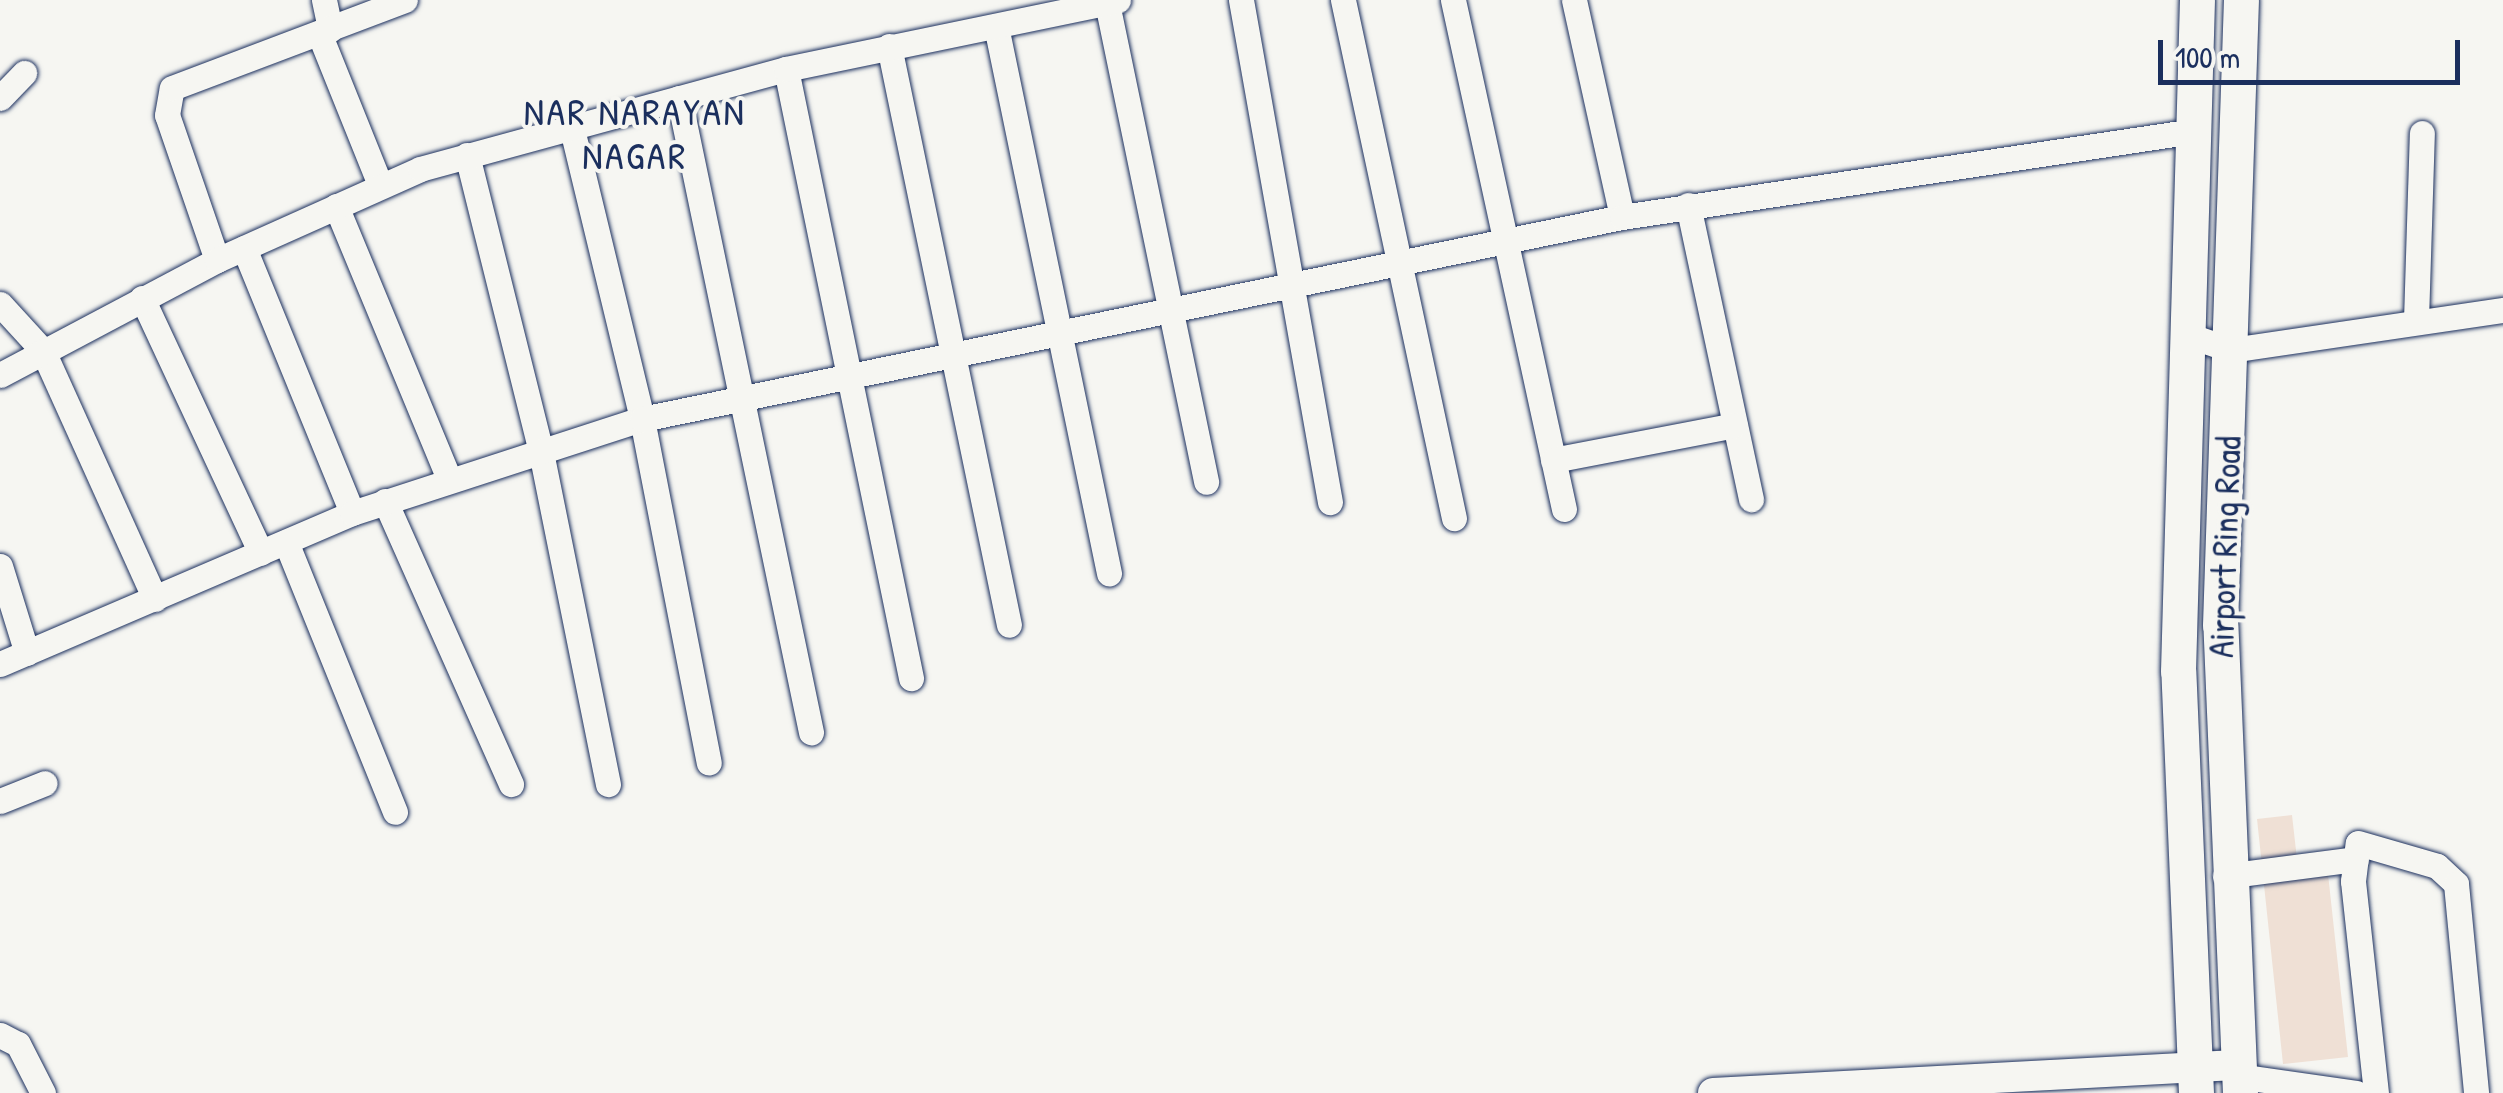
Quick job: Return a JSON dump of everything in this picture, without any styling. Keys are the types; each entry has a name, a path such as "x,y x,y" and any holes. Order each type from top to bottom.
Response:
{"main road":[{"name":"Airport Ring Road","path":"2195,1082 2178,672 2197,0"},
{"name":"Airport Ring Road","path":"2238,1078 2226,876 2220,625 2241,0"}],"street":[{"path":"324,0 324,31 380,186"},
{"path":"217,260 168,94 405,0"},
{"path":"1242,0 1288,284 1330,502"},
{"path":"1343,0 1454,518"},
{"path":"1453,0 1564,508"},
{"path":"1574,0 1622,217"},
{"path":"0,375 217,260 380,186 467,155 786,69 1113,2 1206,482"},
{"path":"996,26 1109,573"},
{"path":"888,46 1009,625"},
{"path":"786,69 911,678"},
{"path":"0,98 24,73"},
{"path":"678,98 812,732"},
{"path":"572,124 642,419 710,763"},
{"path":"0,664 352,512 448,476 642,419 1622,217 2194,131"},
{"path":"2416,320 2422,132"},
{"path":"467,155 540,448 608,784"},
{"path":"336,206 448,476"},
{"path":"1688,206 1751,499"},
{"path":"244,248 352,512"},
{"path":"142,298 261,553"},
{"path":"0,304 43,351 155,598"},
{"path":"2188,335 2231,350 2503,310"},
{"path":"1553,460 1735,425"},
{"path":"385,501 511,784"},
{"path":"286,542 395,812"},
{"path":"0,566 26,653"},
{"path":"0,801 45,783"},
{"path":"2376,1093 2356,859 2358,843 2437,866 2456,884 2476,1093"},
{"path":"2226,876 2356,859"},
{"path":"0,1035 18,1044 44,1093"},
{"path":"1713,1093 2238,1078 2356,1093"}],"shaded area":[{"path":"2292,815 2299,877 2328,874 2348,1057 2283,1064 2257,819"}],"district":[{"name":"NAR NARAYAN NAGAR","path":"635,134"}]}
